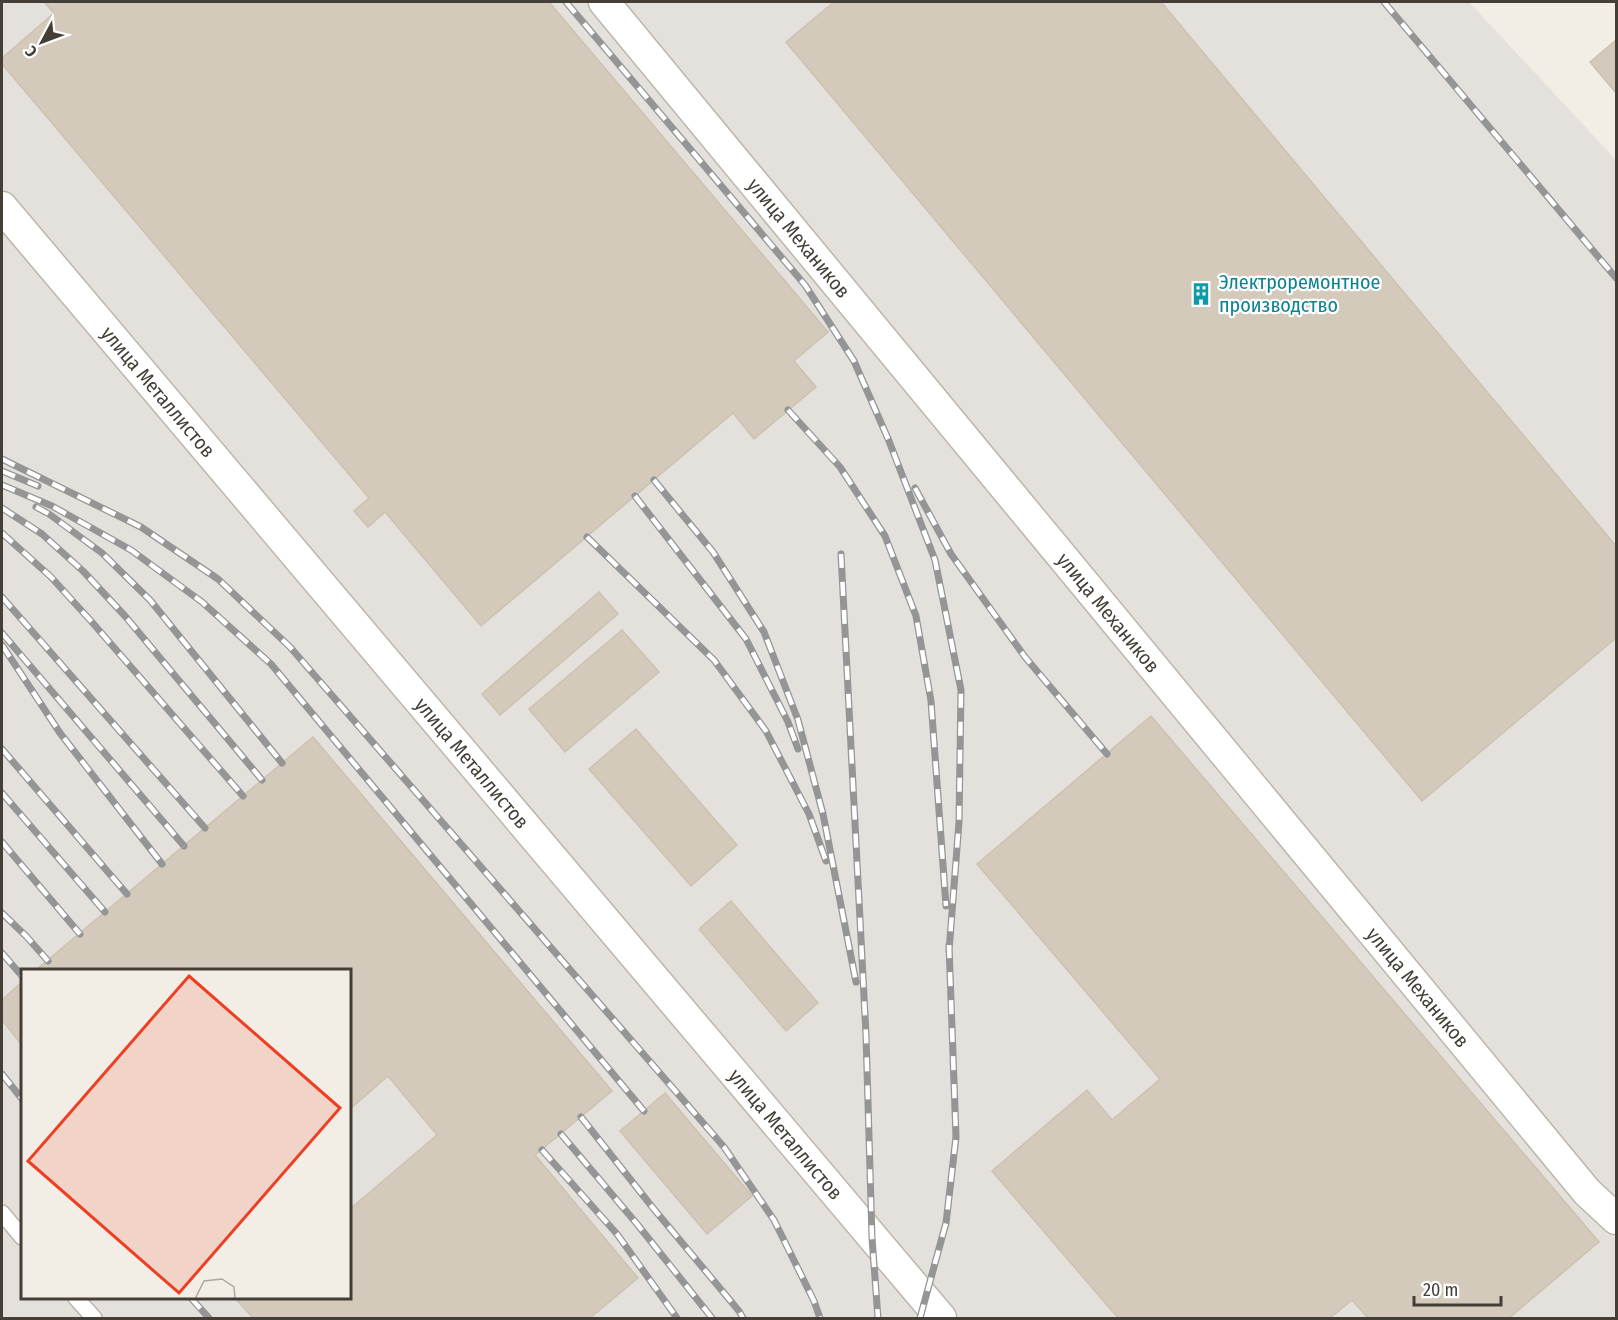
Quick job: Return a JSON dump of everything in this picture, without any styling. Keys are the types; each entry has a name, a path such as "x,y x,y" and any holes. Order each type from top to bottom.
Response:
{"street":[{"name":"улица Механиков","path":"604,2 1587,1192 1617,1219"},
{"name":"улица Металлистов","path":"2,207 941,1318"}],"lane":[{"path":"2,1213 21,1236"},
{"path":"76,1299 94,1318"}],"shaded area":[{"path":"2,2 1469,2 1616,160 1616,1318 2,1318"}],"building":[{"path":"44,2 549,2 828,332 794,361 816,387 754,439 733,413 481,626 385,512 368,527 354,511 369,498 2,64 2,58 54,13"},
{"name":"Электроремонтное производство","path":"834,2 1161,2 1616,546 1616,638 1422,801 786,42"},
{"path":"1616,40 1616,93 1590,62"},
{"path":"599,592 618,614 500,715 482,694"},
{"path":"622,630 659,672 565,752 529,709"},
{"path":"1151,716 1599,1242 1509,1318 1368,1318 1352,1300 1330,1318 1118,1318 992,1171 1087,1090 1112,1120 1160,1079 977,864"},
{"path":"636,729 737,845 691,886 589,769"},
{"path":"313,737 612,1091 535,1155 638,1278 590,1318 253,1318 236,1299 351,1299 351,1208 437,1135 388,1076 351,1108 351,969 37,969"},
{"path":"731,901 818,1003 786,1031 699,929"},
{"path":"21,983 21,1044 2,1020 2,1000"},
{"path":"665,1093 752,1196 707,1234 620,1131"}],"railway":[{"path":"566,2 805,285 854,361 889,441 935,560 961,690 959,822 949,951"},
{"path":"1384,2 1616,278"},
{"path":"788,410 840,467 885,536 916,616 931,701 946,906"},
{"path":"2,459 141,527 218,579 290,647 724,1147 774,1220 820,1318"},
{"path":"2,471 38,486"},
{"path":"654,480 713,552 764,632 798,720 823,814 856,982"},
{"path":"2,485 52,506 131,550 202,602 271,664 644,1111"},
{"path":"915,488 951,554 1025,657 1107,754"},
{"path":"635,496 746,639 788,722 798,749"},
{"path":"36,507 102,553 150,600 282,763"},
{"path":"2,508 42,534 83,571 125,616 262,780"},
{"path":"2,533 50,576 243,796"},
{"path":"587,537 714,660 766,731 809,814 826,861"},
{"path":"841,554 866,1035 872,1238 878,1318"},
{"path":"2,597 205,828"},
{"path":"2,633 184,846"},
{"path":"2,645 60,733 162,864"},
{"path":"2,749 127,894"},
{"path":"2,793 105,912"},
{"path":"2,842 80,934"},
{"path":"2,913 48,961"},
{"path":"920,1318 946,1223 956,1137 949,945"},
{"path":"2,953 21,975"},
{"path":"2,1074 21,1098"},
{"path":"581,1117 743,1318"},
{"path":"561,1134 712,1318"},
{"path":"542,1150 617,1234 677,1318"},
{"path":"192,1299 209,1318"}],"place":[{"name":"Электроремонтное производство","path":"1201,294"}]}
